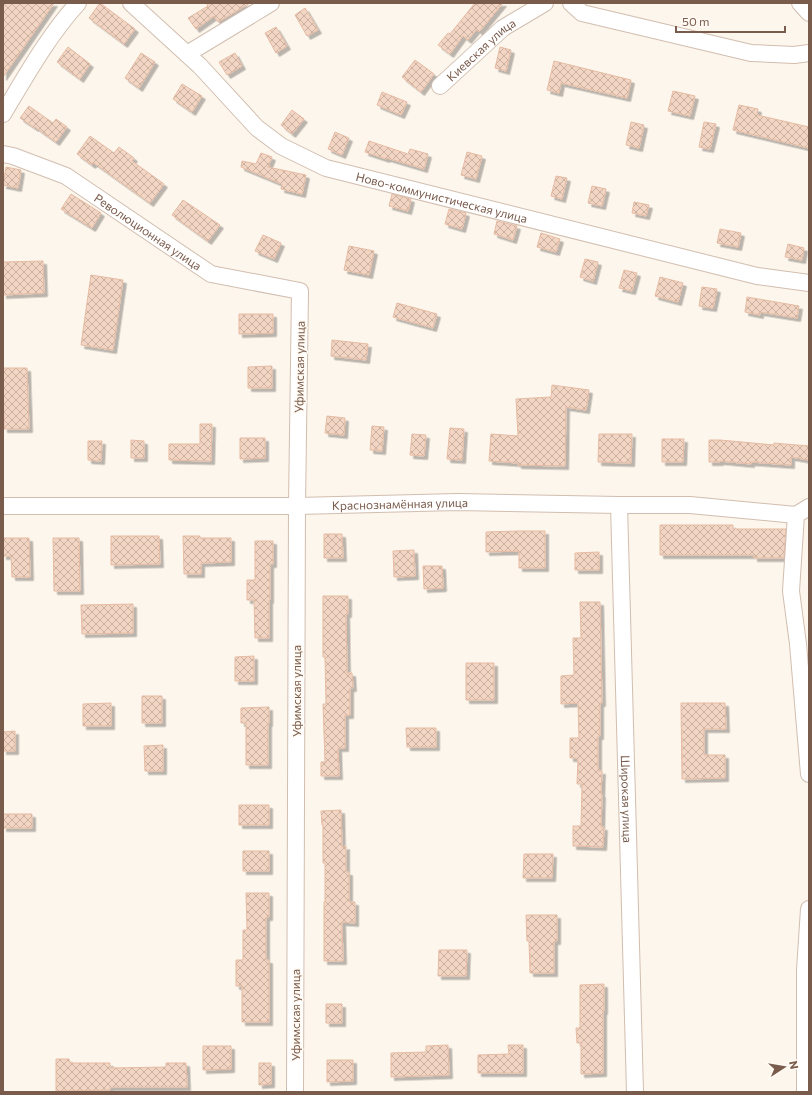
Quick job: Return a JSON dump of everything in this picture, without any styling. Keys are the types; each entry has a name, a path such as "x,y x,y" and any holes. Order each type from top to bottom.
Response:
{"street":[{"path":"3,114 38,56 78,3"},
{"name":"Ново-коммунистическая улица","path":"131,3 200,66 257,128 281,146 326,168 757,276 809,283"},
{"path":"187,54 271,3"},
{"name":"Киевская улица","path":"440,86 503,28 545,3"},
{"path":"571,3 582,13 751,53 794,55 809,53"},
{"path":"800,3 809,13"},
{"name":"Революционная улица","path":"3,154 14,156 66,176 211,274 300,291"},
{"name":"Уфимская улица","path":"295,1092 297,506 300,291"},
{"name":"Краснознамённая улица","path":"3,506 297,506 457,502 690,505 803,511"},
{"name":"Широкая улица","path":"619,505 635,1092"},
{"path":"803,511 791,591 804,645 809,774"},
{"path":"805,1092 805,970 809,909"}],"building":[{"path":"3,3 54,3 3,77"},
{"path":"100,3 135,29 124,44 89,18"},
{"path":"206,3 250,3 218,22 214,16 196,29 188,18 208,6"},
{"path":"475,3 503,3 479,32 477,29 468,40 463,36 450,54 438,45 448,33 450,34"},
{"path":"305,8 318,30 307,36 295,15"},
{"path":"276,27 287,46 276,53 265,33"},
{"path":"68,47 90,64 80,79 57,62"},
{"path":"500,47 511,50 506,71 495,68"},
{"path":"141,53 155,62 139,88 125,78"},
{"path":"235,53 242,66 227,75 219,62"},
{"path":"415,60 434,74 421,92 402,77"},
{"path":"554,61 631,80 627,98 561,83 559,93 547,90"},
{"path":"182,84 202,96 192,112 173,99"},
{"path":"673,91 695,96 690,116 668,111"},
{"path":"382,92 407,102 401,115 377,105"},
{"path":"739,105 758,109 757,115 809,127 809,148 733,130"},
{"path":"29,106 53,123 56,119 67,127 56,142 20,118"},
{"path":"292,110 304,119 292,134 281,125"},
{"path":"631,122 644,125 639,148 626,145"},
{"path":"704,122 716,124 710,149 699,147"},
{"path":"335,132 349,138 342,155 328,149"},
{"path":"90,136 114,153 119,147 134,158 132,161 164,184 150,203 94,163 92,165 77,154"},
{"path":"369,141 408,154 410,149 428,154 424,169 365,152"},
{"path":"467,152 482,156 476,179 461,175"},
{"path":"261,153 272,157 268,167 306,175 302,194 281,189 282,184 241,167 242,161 256,164"},
{"path":"6,167 21,170 18,188 3,185"},
{"path":"556,176 567,178 562,199 551,196"},
{"path":"592,186 606,189 602,206 588,203"},
{"path":"71,194 101,213 92,228 61,209"},
{"path":"392,194 411,199 408,211 389,206"},
{"path":"183,200 220,225 208,241 172,215"},
{"path":"634,202 649,205 646,216 632,213"},
{"path":"449,209 466,213 462,229 445,224"},
{"path":"497,221 517,226 513,240 494,234"},
{"path":"720,229 741,233 738,247 717,243"},
{"path":"541,233 560,239 556,252 537,247"},
{"path":"263,235 281,243 274,259 255,251"},
{"path":"788,244 804,248 802,260 785,257"},
{"path":"349,246 374,251 369,275 344,270"},
{"path":"585,259 598,262 593,281 580,277"},
{"path":"43,261 44,293 3,295 3,262"},
{"path":"624,270 637,273 632,291 619,288"},
{"path":"91,275 123,280 113,350 81,345"},
{"path":"660,277 683,283 678,302 655,296"},
{"path":"702,287 717,289 713,308 699,306"},
{"path":"747,297 799,306 797,318 760,312 760,315 745,312"},
{"path":"397,303 437,314 433,328 393,317"},
{"path":"239,314 273,314 273,333 239,334"},
{"path":"332,340 368,344 366,360 331,356"},
{"path":"272,366 272,388 248,388 248,367"},
{"path":"3,368 27,368 29,429 4,429"},
{"path":"552,385 589,390 586,410 566,407 565,466 518,465 518,463 489,461 491,434 518,436 516,399 551,397"},
{"path":"327,416 345,418 344,435 325,433"},
{"path":"200,424 212,424 211,461 169,460 169,444 200,444"},
{"path":"372,426 384,427 382,451 370,450"},
{"path":"450,428 464,429 462,460 447,459"},
{"path":"412,434 426,435 424,456 410,455"},
{"path":"599,434 632,434 631,463 598,462"},
{"path":"240,438 265,438 265,458 240,459"},
{"path":"662,439 684,439 683,462 662,462"},
{"path":"131,440 144,441 144,458 131,458"},
{"path":"709,440 809,446 809,460 791,457 791,465 751,462 751,464 720,461 709,462"},
{"path":"88,441 102,441 101,461 88,460"},
{"path":"660,525 733,525 733,529 786,529 784,558 754,558 754,555 660,555"},
{"path":"545,531 545,568 519,568 519,551 486,552 486,532"},
{"path":"324,534 342,534 343,558 324,558"},
{"path":"111,536 159,536 160,564 111,565"},
{"path":"183,536 200,536 200,538 231,538 231,562 201,563 201,574 184,574"},
{"path":"3,538 29,538 30,577 12,577 11,556 3,556"},
{"path":"53,538 79,538 80,591 54,591"},
{"path":"255,541 273,541 273,564 270,564 269,638 255,638 254,600 247,600 247,580 255,580"},
{"path":"414,550 415,576 394,577 393,551"},
{"path":"599,552 599,570 575,570 575,553"},
{"path":"423,566 442,566 443,588 424,589"},
{"path":"323,596 348,596 348,614 346,614 347,673 352,673 353,688 350,688 350,715 345,715 345,748 338,748 339,776 321,776 321,762 325,762 323,704 326,704 325,657 323,657"},
{"path":"580,602 600,602 602,703 600,703 600,736 598,736 598,771 602,771 601,827 604,827 603,847 573,846 573,826 581,826 582,784 577,784 578,758 570,758 570,738 579,738 578,703 561,704 561,676 574,675 573,638 581,638"},
{"path":"133,604 133,633 82,634 81,605"},
{"path":"254,656 254,681 235,681 235,657"},
{"path":"466,663 494,663 494,700 466,700"},
{"path":"142,696 162,696 162,723 142,723"},
{"path":"111,703 111,726 83,726 83,704"},
{"path":"681,703 725,703 726,729 704,729 704,755 725,755 725,778 682,779"},
{"path":"269,707 268,765 246,765 246,723 241,723 241,708"},
{"path":"406,728 436,728 436,747 407,747"},
{"path":"15,731 15,751 3,751 3,732"},
{"path":"163,745 163,771 145,771 144,746"},
{"path":"239,805 269,805 269,825 239,825"},
{"path":"341,810 342,847 346,846 346,872 349,872 349,902 355,902 355,923 342,922 343,961 324,961 325,863 323,863 323,825 321,811"},
{"path":"3,814 32,814 32,828 3,828"},
{"path":"243,851 269,851 269,871 243,871"},
{"path":"524,854 553,854 552,878 523,878"},
{"path":"246,893 269,893 269,917 266,917 266,960 269,960 269,1022 242,1022 242,986 236,986 236,960 243,960 243,930 247,930"},
{"path":"526,915 557,915 557,941 554,941 554,973 530,973 529,941 527,941"},
{"path":"439,950 467,950 466,976 438,976"},
{"path":"604,984 603,1073 581,1074 581,1043 577,1043 576,1028 580,1028 580,985"},
{"path":"326,1004 342,1004 342,1023 326,1023"},
{"path":"448,1045 449,1075 391,1077 391,1053 426,1052 426,1046"},
{"path":"508,1045 523,1045 523,1073 478,1073 478,1055 509,1054"},
{"path":"203,1046 231,1046 231,1069 203,1070"},
{"path":"56,1059 69,1059 70,1063 110,1063 110,1068 166,1067 166,1063 186,1063 187,1087 110,1087 110,1090 56,1091"},
{"path":"327,1060 353,1060 353,1081 327,1082"},
{"path":"259,1063 271,1063 271,1084 259,1085"}]}
